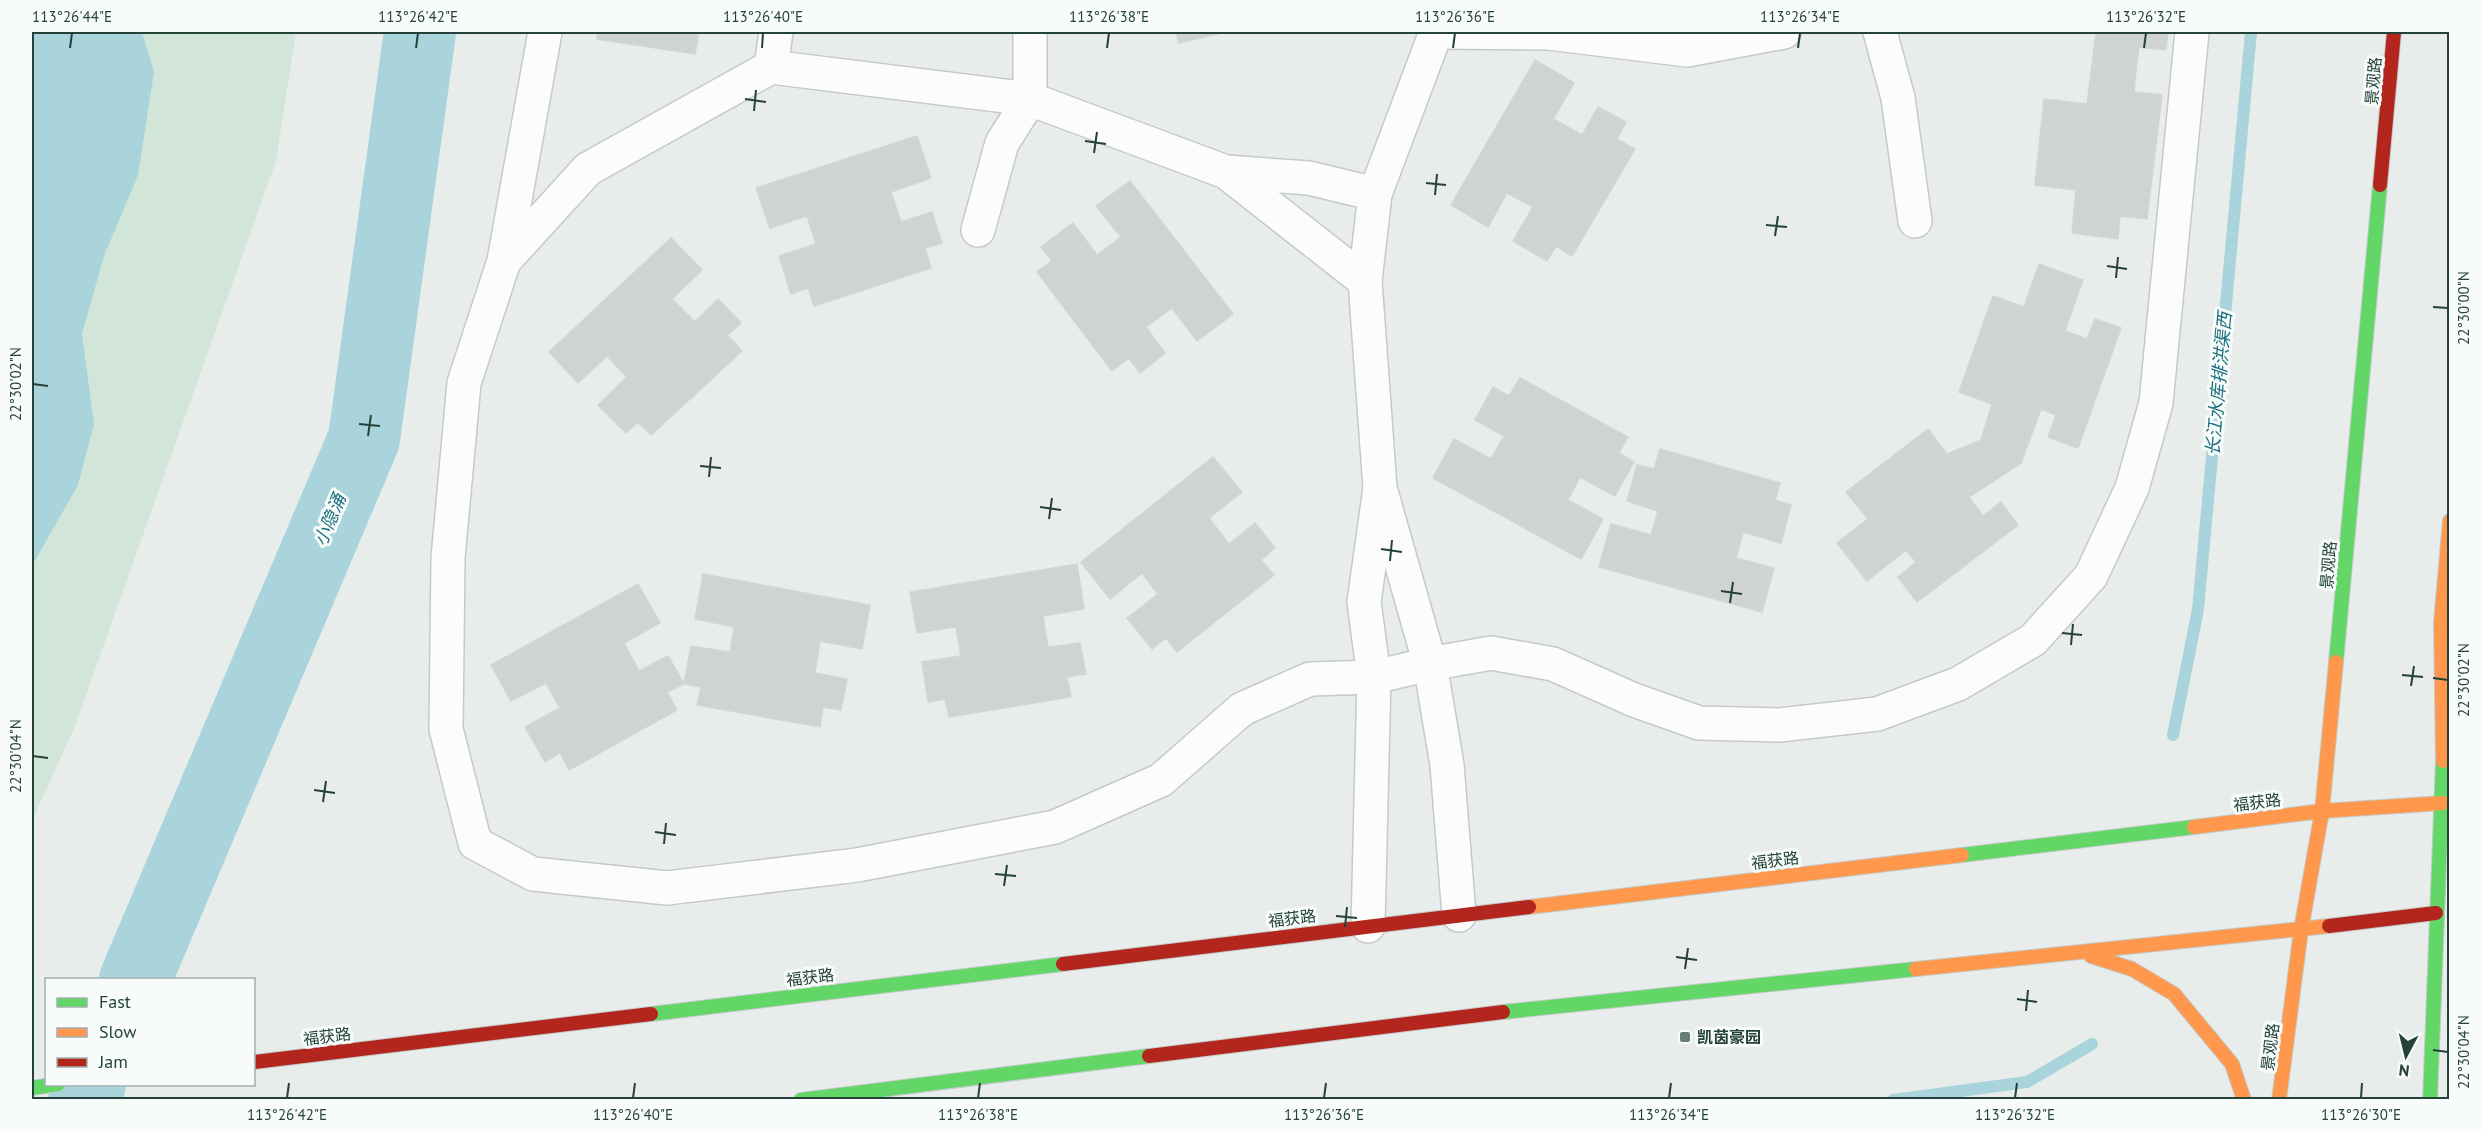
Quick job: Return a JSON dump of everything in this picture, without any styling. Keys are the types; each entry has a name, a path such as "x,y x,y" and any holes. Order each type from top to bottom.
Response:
{"street":[{"path":"545,32 504,261 464,383 448,558 446,729 475,843 533,874 667,888 857,866 1055,827 1161,780 1242,709 1310,679 1374,677 1491,653 1553,664 1634,700 1699,723 1779,725 1877,714 1958,684 2033,640 2091,576 2132,488 2156,403 2192,32"},
{"path":"771,67 776,32"},
{"path":"978,230 1002,143 1030,99 1030,32"},
{"path":"1459,915 1447,765 1430,664 1380,489 1365,281 1375,194 1436,32 1549,33 1687,50 1784,32"},
{"path":"1880,32 1898,98 1914,221"},
{"name":"景观路","path":"2279,1100 2301,930 2322,811 2394,32"},
{"path":"504,261 588,169 771,67 1030,99 1226,172 1309,178 1375,194"},
{"path":"1226,172 1365,281"},
{"path":"1368,926 1374,677 1364,602 1380,489"},
{"path":"2430,1100 2443,913 2446,801 2441,622 2450,521"},
{"name":"福获路","path":"255,1062 2322,811 2446,801"},
{"path":"801,1100 1461,1016 2301,930 2443,913"},
{"path":"2080,953 2132,969 2174,994 2232,1064 2244,1100"}],"green space":[{"path":"32,32 296,32 276,161 75,726 32,821"}],"water":[{"path":"32,32 142,32 154,72 138,175 104,256 82,334 94,424 78,485 32,566"}],"building":[{"path":"598,32 699,32 695,54 597,39"},
{"path":"1176,32 1226,32 1179,43"},
{"path":"2096,32 2168,32 2166,50 2139,47 2136,70 2092,65"},
{"path":"1535,60 1574,83 1553,119 1582,135 1598,107 1626,122 1617,139 1635,149 1572,256 1556,246 1547,261 1513,241 1533,207 1507,193 1488,227 1451,205"},
{"path":"2092,65 2136,70 2134,92 2162,95 2147,219 2120,216 2118,239 2072,233 2076,190 2035,185 2044,99 2087,104"},
{"path":"917,136 931,178 891,192 901,222 932,212 942,243 925,248 931,268 814,306 808,288 791,294 779,256 816,244 807,216 770,228 756,188"},
{"path":"1130,181 1233,314 1197,341 1172,308 1146,327 1165,353 1140,373 1129,358 1112,371 1037,272 1052,261 1041,247 1073,223 1097,255 1121,237 1096,206"},
{"path":"671,238 702,270 672,299 695,322 718,299 741,323 727,335 742,351 651,435 638,422 626,433 598,405 627,377 607,356 578,383 549,352"},
{"path":"2039,264 2083,280 2065,331 2087,339 2095,319 2121,328 2078,448 2048,437 2056,415 2041,409 2021,463 1981,440 1992,404 1959,392 1993,296 2024,307"},
{"path":"1520,378 1628,437 1619,453 1634,462 1615,496 1580,477 1568,500 1603,519 1581,559 1433,478 1454,439 1491,459 1504,436 1475,420 1493,387 1509,396"},
{"path":"1928,429 1947,454 1981,440 2021,463 1969,497 1983,516 2001,502 2018,525 1917,602 1898,577 1916,562 1906,550 1867,581 1837,543 1868,519 1846,492"},
{"path":"1660,449 1780,483 1775,500 1791,505 1781,543 1743,532 1736,558 1774,568 1762,612 1599,567 1611,524 1651,535 1658,511 1627,501 1637,465 1654,469"},
{"path":"1213,457 1242,492 1209,518 1229,544 1255,523 1275,548 1261,560 1274,575 1177,652 1166,638 1152,649 1127,618 1158,594 1142,573 1110,599 1081,562"},
{"path":"1077,564 1084,609 1043,616 1048,647 1080,643 1086,674 1067,677 1071,697 949,717 945,699 928,702 922,662 961,656 956,627 917,633 910,592"},
{"path":"703,574 870,605 862,649 820,641 815,673 847,679 841,710 823,707 820,727 697,705 701,687 684,684 691,646 730,652 734,627 695,619"},
{"path":"638,584 660,623 624,643 639,671 668,656 684,684 667,692 677,710 569,770 560,753 545,762 525,727 560,708 546,683 511,701 491,665"}],"waterway":[{"name":"小隐涌","path":"136,978 364,439 420,32"},
{"name":"长江水库排洪渠西","path":"2173,735 2198,609 2251,32"},
{"name":"长江水库排洪渠西","path":"1893,1100 2027,1082 2092,1044"},
{"name":"小隐涌","path":"84,1100 89,1086"}],"traffic: fast":[{"path":"2336,662 2380,185"},
{"path":"2430,1100 2443,761"},
{"path":"1962,855 2194,827"},
{"path":"651,1014 1063,964"},
{"path":"1503,1012 1916,969"},
{"path":"801,1100 1149,1056"},
{"path":"32,1088 45,1086"}],"traffic: slow":[{"path":"2443,761 2441,622 2450,521"},
{"path":"2279,1100 2301,930 2322,811 2336,662"},
{"path":"2194,827 2322,811 2443,803"},
{"path":"1529,907 1962,855"},
{"path":"1916,969 2329,926"},
{"path":"2091,956 2132,969 2174,994 2232,1064 2244,1100"}],"traffic: jam":[{"path":"2380,185 2394,32"},
{"path":"1063,964 1529,907"},
{"path":"2329,926 2436,913"},
{"path":"1149,1056 1503,1012"},
{"path":"255,1062 651,1014"}],"place":[{"name":"凯茵豪园","path":"1685,1037"}]}
